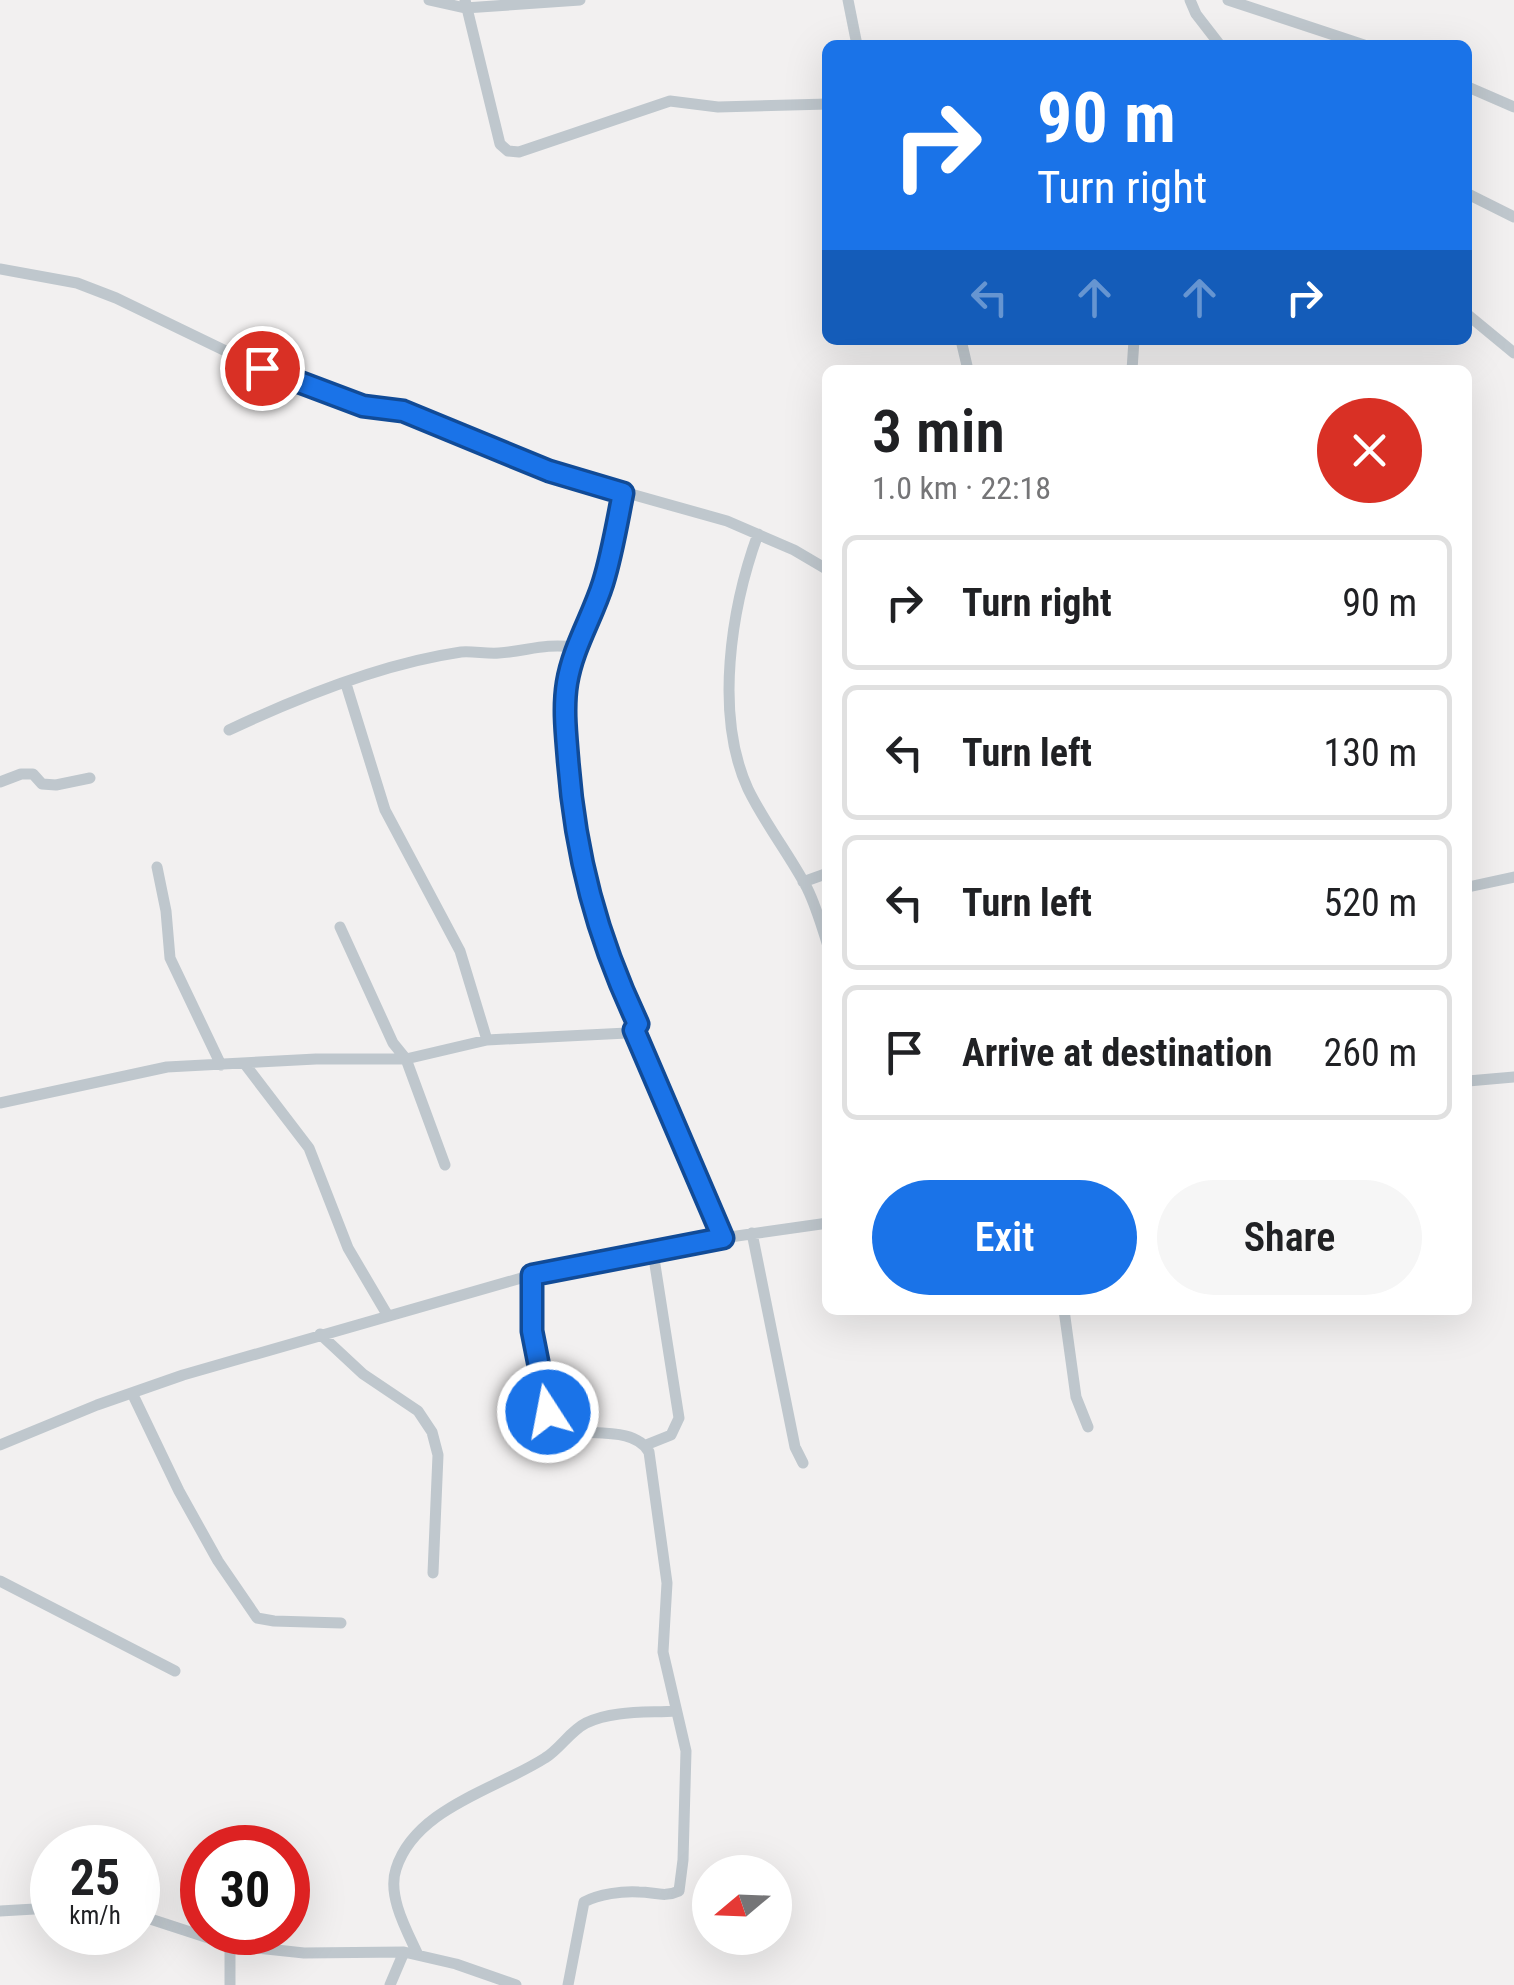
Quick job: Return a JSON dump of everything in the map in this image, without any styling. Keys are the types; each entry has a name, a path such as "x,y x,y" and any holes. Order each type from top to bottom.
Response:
{"street":[{"path":"429,0 465,4 580,0"},
{"path":"848,0 856,40"},
{"path":"1190,0 1216,40"},
{"path":"1228,0 1349,40"},
{"path":"465,4 500,144 508,151 519,152 670,100 718,107 822,104"},
{"path":"1472,89 1514,106"},
{"path":"1472,196 1514,217"},
{"path":"0,269 77,283 262,368 363,406 403,411 549,471 728,520 822,567"},
{"path":"1472,318 1514,353"},
{"path":"0,1103 166,1068 406,1059 487,1040 634,1030 638,1024 592,912 570,795 564,711 575,648 604,580 623,493"},
{"path":"758,534 744,573 734,636 728,724 746,785 803,882 822,931"},
{"path":"228,730 288,702 434,657 498,653 550,644 575,648"},
{"path":"346,684 386,810 460,951 487,1040"},
{"path":"0,782 21,774 33,774 42,784 56,785 90,778"},
{"path":"157,867 170,958 221,1064"},
{"path":"803,882 822,876"},
{"path":"1472,886 1514,877"},
{"path":"340,927 394,1043 406,1059 445,1165"},
{"path":"634,1030 723,1238"},
{"path":"244,1063 308,1148 348,1248 388,1316"},
{"path":"1472,1081 1514,1077"},
{"path":"0,1445 183,1375 532,1275 723,1238 822,1225"},
{"path":"752,1233 795,1447 802,1462"},
{"path":"532,1275 532,1331 552,1426 565,1432 619,1435 646,1445 670,1435 679,1418 653,1252"},
{"path":"1065,1315 1076,1398 1088,1427"},
{"path":"320,1334 363,1374 418,1411 432,1432 438,1455 433,1573"},
{"path":"133,1394 178,1492 257,1618 274,1622 342,1622"},
{"path":"568,1985 584,1902 620,1893 664,1896 679,1891 686,1750 662,1652 667,1584 646,1445"},
{"path":"0,1581 174,1671"},
{"path":"418,1955 396,1900 394,1873 405,1846 438,1815 548,1756 584,1724 626,1713 676,1711"},
{"path":"0,1911 30,1909"},
{"path":"310,1952 404,1952 456,1964 516,1985"},
{"path":"390,1985 404,1952"},
{"path":"230,1955 230,1985"}],"route":[{"path":"262,368 363,406 403,411 549,471 623,493 604,580 575,648 567,684 564,711 570,795 592,912 638,1024 634,1030 723,1238 532,1275 532,1331 548,1412"}]}
